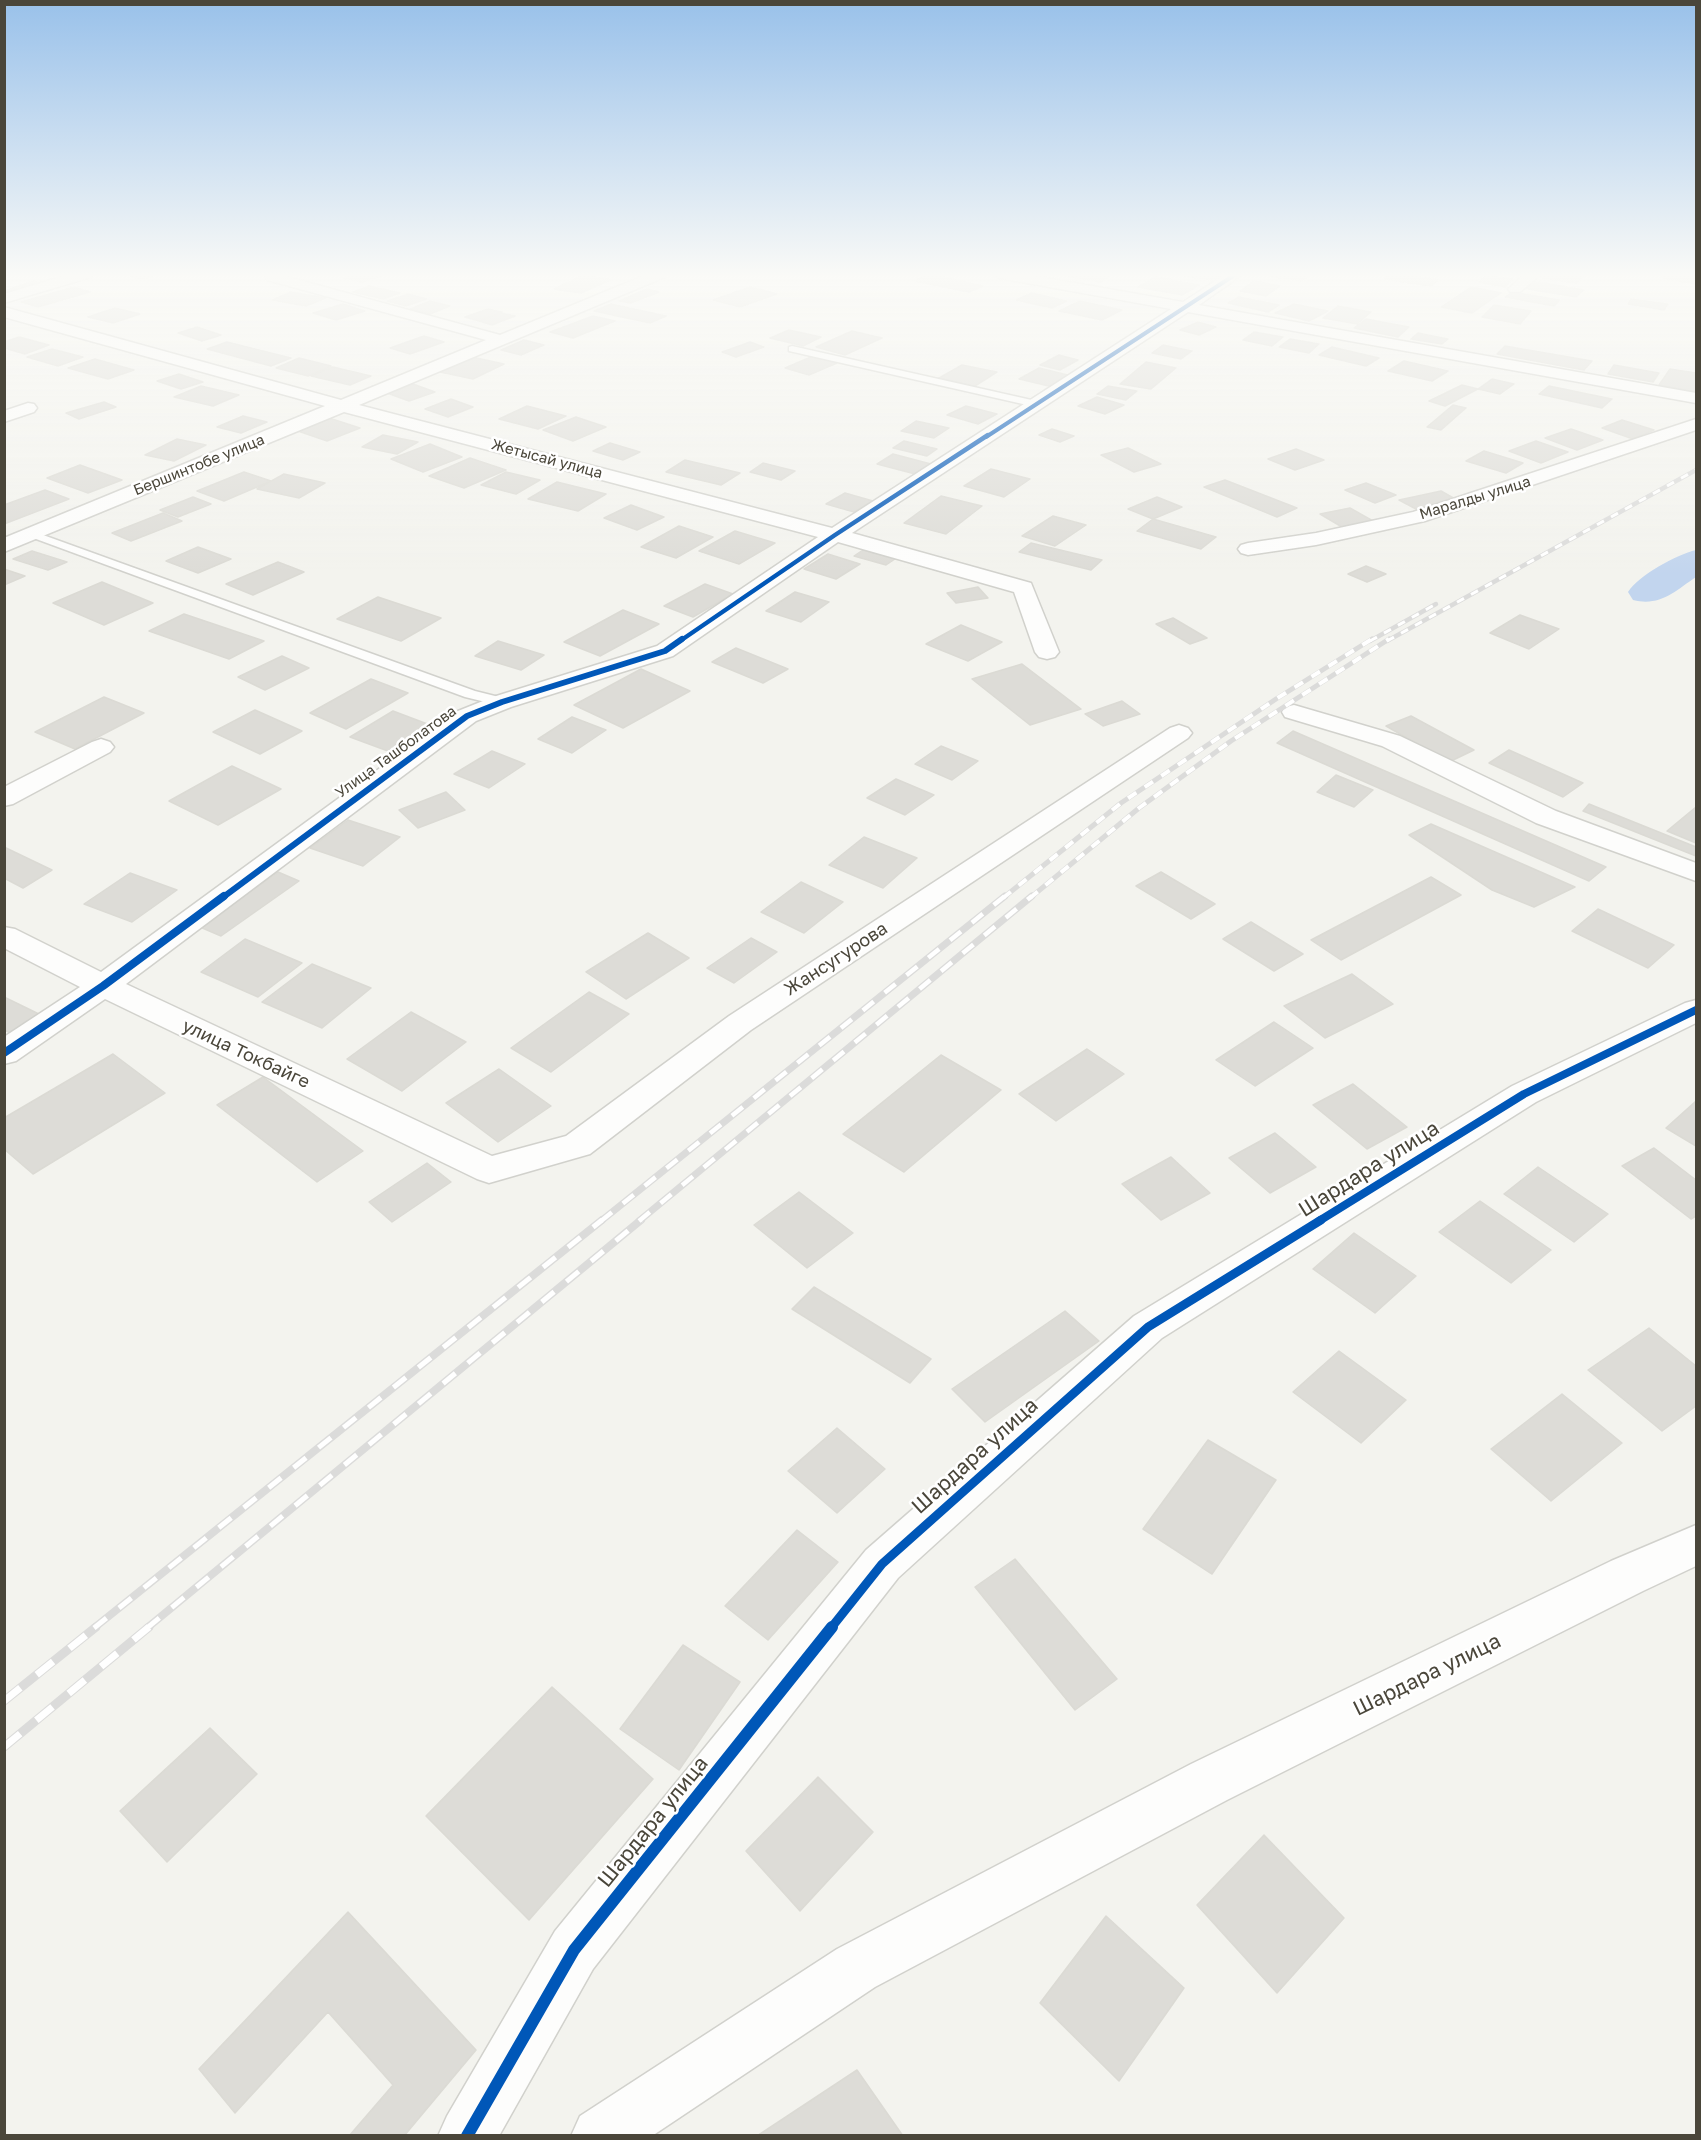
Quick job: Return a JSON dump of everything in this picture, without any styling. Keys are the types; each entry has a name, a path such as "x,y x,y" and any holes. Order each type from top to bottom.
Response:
{"street":[{"name":"Жетысай улица","path":"227,374 835,535 1023,588 1047,652"},
{"name":"Бершинтобе улица","path":"4,546 420,374"},
{"name":"Улица Ташболатова","path":"4,1053 103,986 467,716 502,702 665,651 835,535 1083,374"},
{"path":"1561,374 1696,398"},
{"path":"4,417 28,408"},
{"name":"Маралды улица","path":"1248,549 1316,539 1418,517 1543,477 1696,423"},
{"path":"1294,712 1391,741 1546,817 1696,873"},
{"name":"Жансугурова","path":"489,1170 578,1145 740,1023 1179,734"},
{"path":"4,798 101,747"},
{"name":"улица Токбайге","path":"4,936 103,986 489,1170"},
{"name":"Шардара улица","path":"467,2136 574,1950 882,1564 1148,1327 1524,1094 1696,1010"},
{"name":"Шардара улица","path":"600,2136 856,1968 1209,1782 1627,1576 1696,1545"}],"lane":[{"path":"902,374 1036,404"},
{"path":"32,534 470,694 502,702"}],"building":[{"path":"89,374 123,374 108,379"},
{"path":"179,374 203,382 181,389 157,381"},
{"path":"316,374 362,374 371,376 350,385 311,376"},
{"path":"449,374 484,374 473,379"},
{"path":"946,374 994,374 975,386 939,378"},
{"path":"1028,374 1072,376 1053,387 1019,379"},
{"path":"1132,374 1169,374 1151,389 1120,384"},
{"path":"1401,374 1443,374 1432,381"},
{"path":"1608,374 1658,374 1653,382"},
{"path":"1667,374 1696,374 1696,392 1659,385"},
{"path":"1492,379 1514,384 1500,394 1478,389"},
{"path":"413,384 435,392 409,401 387,393"},
{"path":"1462,385 1478,389 1445,406 1429,401"},
{"path":"201,386 239,395 213,406 174,397"},
{"path":"1108,386 1137,391 1126,400 1097,394"},
{"path":"1549,386 1612,399 1602,408 1539,394"},
{"path":"1097,397 1124,405 1105,414 1078,406"},
{"path":"451,399 473,407 448,417 425,409"},
{"path":"104,402 116,407 79,419 66,413"},
{"path":"1453,405 1466,408 1441,430 1427,427"},
{"path":"527,406 566,416 538,429 499,419"},
{"path":"966,406 997,414 978,424 947,415"},
{"path":"243,416 267,422 241,433 217,427"},
{"path":"326,417 360,428 327,441 292,429"},
{"path":"576,417 606,427 573,441 543,430"},
{"path":"1622,420 1654,430 1633,439 1602,428"},
{"path":"916,421 949,428 934,438 901,431"},
{"path":"1052,429 1074,436 1060,442 1039,435"},
{"path":"1571,429 1603,440 1577,450 1545,438"},
{"path":"383,435 418,442 397,454 362,447"},
{"path":"177,439 206,445 174,461 145,455"},
{"path":"904,441 937,449 927,456 893,448"},
{"path":"1536,441 1568,452 1541,463 1509,451"},
{"path":"610,443 640,452 623,460 593,451"},
{"path":"430,444 462,457 423,472 391,459"},
{"path":"1128,448 1161,464 1134,472 1101,455"},
{"path":"1296,449 1324,460 1295,470 1268,459"},
{"path":"1484,451 1523,463 1506,473 1466,461"},
{"path":"893,454 931,464 915,474 877,464"},
{"path":"470,458 506,470 464,488 429,476"},
{"path":"685,460 740,473 721,485 666,472"},
{"path":"763,463 795,471 781,480 750,472"},
{"path":"80,465 122,480 88,493 47,478"},
{"path":"991,469 1030,479 1004,497 964,486"},
{"path":"244,472 271,481 224,501 197,491"},
{"path":"506,472 540,480 516,494 481,485"},
{"path":"284,474 325,483 299,498 257,489"},
{"path":"1225,480 1297,508 1277,517 1204,487"},
{"path":"557,482 606,494 578,511 528,499"},
{"path":"1366,483 1396,495 1375,503 1345,490"},
{"path":"45,490 69,499 4,524 4,505"},
{"path":"1441,491 1457,500 1416,509 1399,500"},
{"path":"845,493 873,501 854,512 826,504"},
{"path":"941,496 982,506 946,534 904,523"},
{"path":"193,497 211,504 178,517 160,510"},
{"path":"1157,497 1182,507 1153,519 1128,509"},
{"path":"631,505 664,517 637,530 604,518"},
{"path":"1350,508 1373,521 1342,527 1320,514"},
{"path":"163,513 182,521 131,541 112,533"},
{"path":"1053,516 1086,525 1055,546 1022,536"},
{"path":"1153,519 1216,537 1201,549 1137,531"},
{"path":"679,526 713,537 676,558 641,547"},
{"path":"735,531 775,543 739,564 699,551"},
{"path":"1031,543 1102,560 1091,570 1019,552"},
{"path":"198,547 231,559 198,573 166,561"},
{"path":"863,550 895,559 886,565 854,556"},
{"path":"32,551 67,562 48,570 13,559"},
{"path":"828,554 860,564 836,579 804,569"},
{"path":"278,562 304,572 253,595 226,584"},
{"path":"1366,566 1386,574 1367,582 1348,574"},
{"path":"4,569 25,576 4,585"},
{"path":"102,582 153,603 104,625 53,603"},
{"path":"705,584 733,594 693,617 664,606"},
{"path":"978,587 988,598 956,603 947,593"},
{"path":"795,592 829,602 801,622 766,611"},
{"path":"378,597 441,618 401,641 337,619"},
{"path":"623,610 659,624 600,656 564,642"},
{"path":"184,614 264,641 229,659 149,631"},
{"path":"1520,615 1559,629 1529,649 1490,633"},
{"path":"1173,618 1207,638 1190,644 1156,624"},
{"path":"961,625 1002,642 968,661 926,644"},
{"path":"498,641 544,655 521,670 475,656"},
{"path":"736,648 788,669 763,683 712,662"},
{"path":"282,656 309,668 265,690 238,677"},
{"path":"1022,664 1081,709 1030,725 972,679"},
{"path":"641,669 690,691 623,728 574,705"},
{"path":"371,679 408,693 346,729 310,713"},
{"path":"104,697 144,713 75,749 35,732"},
{"path":"1122,701 1140,714 1103,726 1085,714"},
{"path":"255,710 302,731 260,754 213,732"},
{"path":"393,711 438,728 396,754 350,737"},
{"path":"1411,716 1474,750 1449,762 1386,726"},
{"path":"572,717 606,730 572,753 538,739"},
{"path":"1293,731 1606,867 1589,881 1277,743"},
{"path":"941,746 978,761 952,780 915,764"},
{"path":"1509,750 1583,783 1563,797 1489,763"},
{"path":"492,751 525,764 489,788 454,774"},
{"path":"232,766 281,789 218,825 169,801"},
{"path":"1336,775 1373,790 1354,807 1317,792"},
{"path":"896,779 934,795 905,815 867,798"},
{"path":"446,792 465,810 418,828 399,810"},
{"path":"1589,804 1696,847 1696,856 1583,811"},
{"path":"1696,807 1696,843 1667,831"},
{"path":"348,820 400,837 363,866 310,848"},
{"path":"1431,824 1575,887 1534,907 1492,890 1409,835"},
{"path":"864,837 917,858 883,888 829,865"},
{"path":"4,847 52,870 23,888 4,878"},
{"path":"278,872 299,881 221,936 200,927"},
{"path":"1161,872 1215,904 1191,919 1136,886"},
{"path":"130,873 177,890 132,922 84,904"},
{"path":"1431,877 1461,895 1341,960 1311,940"},
{"path":"801,882 843,902 804,933 761,912"},
{"path":"1598,909 1674,945 1648,968 1572,931"},
{"path":"1251,922 1303,954 1274,971 1223,939"},
{"path":"648,933 689,958 626,999 586,972"},
{"path":"751,938 777,952 734,983 707,968"},
{"path":"245,939 302,963 258,997 201,972"},
{"path":"312,964 371,988 322,1028 262,1002"},
{"path":"1352,974 1393,1004 1325,1038 1284,1006"},
{"path":"589,992 629,1014 551,1072 511,1048"},
{"path":"4,997 43,1016 15,1035 4,1030"},
{"path":"411,1012 466,1042 402,1091 347,1059"},
{"path":"1274,1022 1313,1048 1255,1086 1216,1060"},
{"path":"1087,1049 1124,1074 1056,1121 1019,1094"},
{"path":"113,1054 165,1093 33,1174 4,1149 4,1118"},
{"path":"941,1055 1001,1090 904,1172 843,1134"},
{"path":"499,1069 551,1106 498,1142 446,1103"},
{"path":"263,1077 363,1151 317,1182 217,1105"},
{"path":"1353,1084 1407,1127 1367,1149 1313,1105"},
{"path":"1696,1101 1696,1146 1666,1128"},
{"path":"1275,1133 1316,1167 1270,1193 1229,1158"},
{"path":"1654,1148 1696,1180 1696,1216 1691,1219 1622,1166"},
{"path":"1171,1157 1210,1193 1161,1220 1122,1184"},
{"path":"427,1163 451,1182 392,1222 369,1202"},
{"path":"1538,1167 1608,1214 1574,1242 1504,1194"},
{"path":"799,1192 853,1233 807,1268 754,1225"},
{"path":"1480,1201 1551,1250 1511,1283 1439,1232"},
{"path":"1354,1233 1416,1276 1375,1313 1313,1269"},
{"path":"814,1287 931,1359 910,1383 792,1309"},
{"path":"1065,1311 1099,1341 985,1422 952,1389"},
{"path":"1649,1328 1696,1366 1696,1406 1662,1431 1588,1370"},
{"path":"1339,1351 1406,1400 1361,1443 1293,1392"},
{"path":"1562,1394 1622,1443 1551,1501 1491,1449"},
{"path":"837,1428 885,1469 837,1513 788,1471"},
{"path":"1208,1440 1276,1480 1212,1574 1143,1529"},
{"path":"797,1530 838,1562 768,1640 725,1606"},
{"path":"1015,1559 1117,1679 1075,1710 975,1587"},
{"path":"683,1645 740,1682 679,1770 620,1729"},
{"path":"552,1687 653,1779 529,1920 426,1816"},
{"path":"210,1728 257,1774 167,1862 120,1811"},
{"path":"818,1777 873,1832 800,1911 746,1851"},
{"path":"1264,1835 1344,1918 1277,1993 1197,1905"},
{"path":"348,1912 476,2050 404,2136 349,2136 393,2085 328,2012 235,2113 199,2069"},
{"path":"1106,1916 1184,1988 1119,2081 1040,2003"},
{"path":"857,2070 903,2136 757,2136"}],"waterway":[{"path":"1647,592 1696,561"}],"railway":[{"path":"1387,641 1696,470"},
{"path":"1370,641 1436,604"},
{"path":"1003,898 1121,803 1276,699 1372,639"},
{"path":"1030,898 1139,808 1231,741 1389,639"},
{"path":"601,1221 1005,896"},
{"path":"639,1221 1032,896"},
{"path":"94,1628 602,1220"},
{"path":"147,1628 641,1220"},
{"path":"4,1701 96,1627"},
{"path":"4,1747 149,1627"}],"cycle path":[{"path":"4,1053 103,986 467,716 502,702 665,651 835,535 1083,374"},
{"path":"467,2136 574,1950 882,1564 1148,1327 1524,1094 1696,1010"}]}
